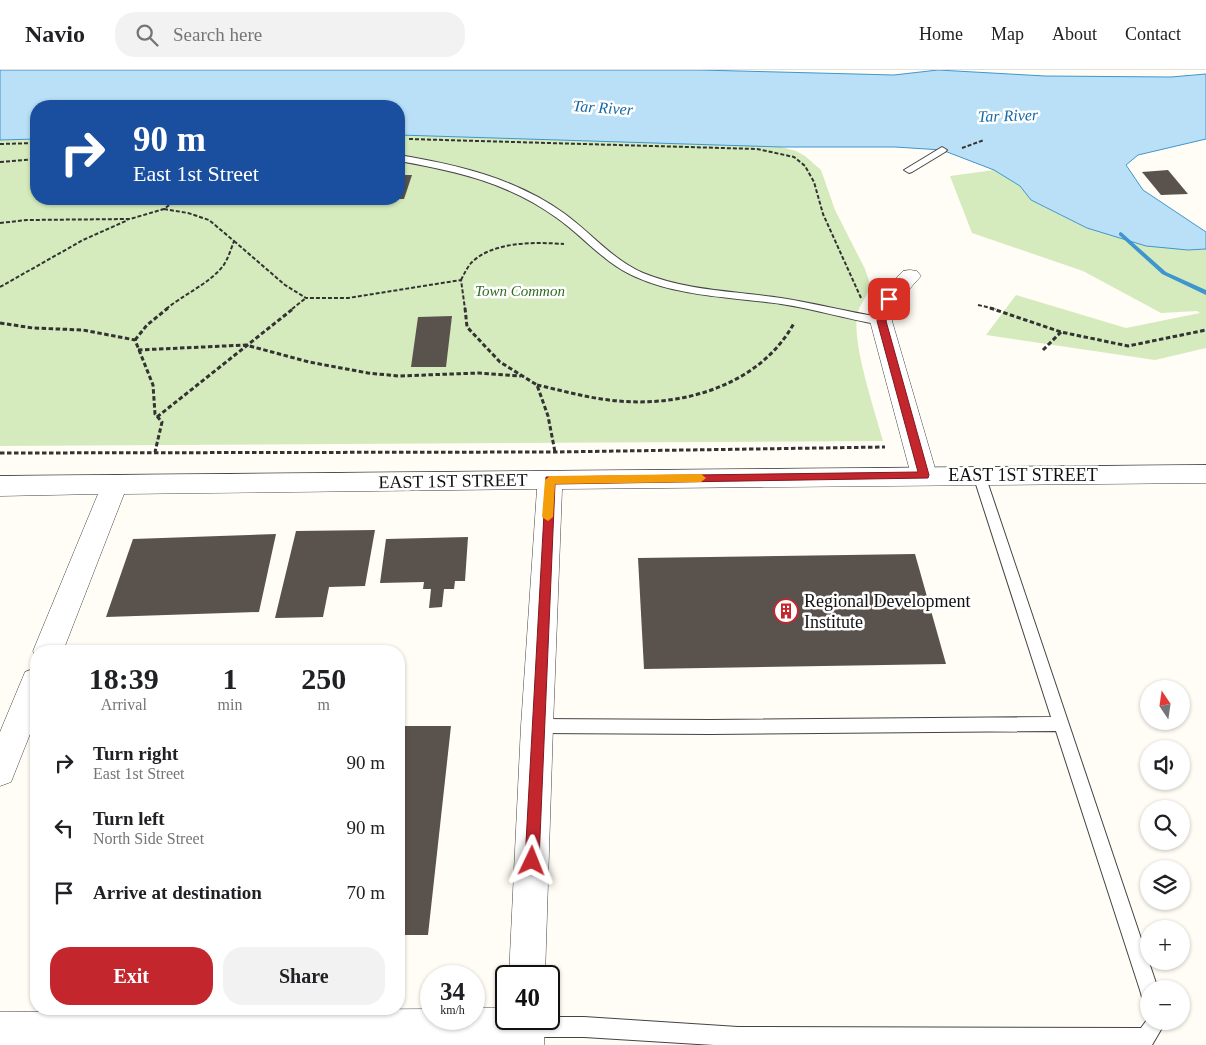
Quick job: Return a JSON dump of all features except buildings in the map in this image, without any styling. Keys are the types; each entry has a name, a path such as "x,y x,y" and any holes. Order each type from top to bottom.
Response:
{"street":[{"path":"910,276 871,319 924,475"},
{"name":"EAST 1ST STREET","path":"0,486 924,475 1206,474"},
{"path":"527,965 537,726 550,480"},
{"path":"50,645 115,484"},
{"path":"0,771 30,696"},
{"path":"0,1031 525,1030"}],"lane":[{"path":"909,170 942,150"},
{"path":"405,159 466,170 516,188 560,216 619,264 639,275 693,289 871,319"},
{"path":"978,475 1146,980"},
{"path":"537,726 586,724 720,727 1061,724"},
{"path":"560,1028 584,1027 738,1037 1146,1038 1151,1030"}],"path":[{"path":"405,139 757,149 794,157 805,166 814,182 824,214 871,319"},
{"path":"0,144 30,143"},
{"path":"0,162 30,160"},
{"path":"0,287 84,240 130,219 164,209 169,205"},
{"path":"164,209 188,213 209,220 285,285 306,298 348,298 461,280"},
{"path":"0,223 27,220 130,219"},
{"path":"135,340 147,325 182,296 208,280 223,266 234,242"},
{"path":"602,249 536,242 499,249 473,262 461,280 467,327 500,362 537,385 631,402 682,397 727,385 760,364 789,334 801,306"},
{"path":"157,417 306,298"},
{"path":"978,305 1004,311 1061,332 1128,346 1206,330"},
{"path":"0,323 33,328 83,330 135,340"},
{"path":"1043,350 1061,332"},
{"path":"135,340 152,385 155,414 162,422 155,452"},
{"path":"138,350 246,345 309,362 368,373 398,376 478,373 521,376"},
{"path":"537,385 548,416 555,452"},
{"path":"0,453 555,452 885,447"}],"green space":[{"name":"Town Common","path":"405,135 760,145 796,151 821,170 835,210 865,269 871,287 858,312 856,324 857,339 864,375 883,441 0,446 0,140 30,139 30,205 405,205"},
{"path":"994,170 1020,186 1031,200 1087,228 1188,250 1206,249 1206,348 1155,360 986,335 1016,295 1126,328 1200,313 1197,311 1161,313 1083,271 972,233 950,176"}],"water":[{"name":"Tar River","path":"0,70 700,70 894,75 938,70 1045,76 1171,77 1206,74 1206,139 1138,155 1126,165 1143,190 1206,232 1206,249 1188,250 1146,246 1087,228 1031,200 1020,186 994,170 942,150 895,147 781,147 405,135 405,100 30,100 30,139 0,140"}],"waterway":[{"path":"1121,234 1164,273 1206,293"}],"slow traffic":[{"path":"548,517 550,480 701,478"}],"place":[{"name":"Regional Development Institute","path":"786,611"}],"route":[{"path":"532,861 550,480 924,475 881,321 889,299"}]}
